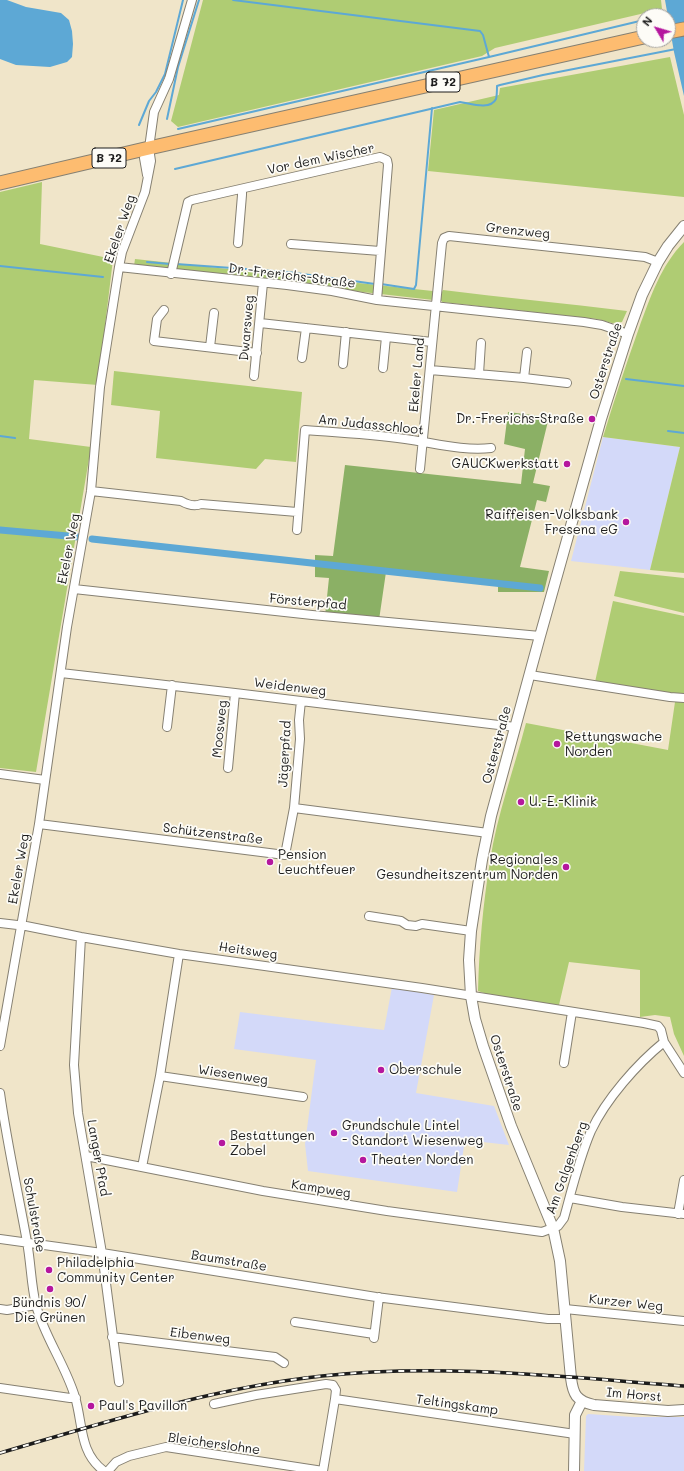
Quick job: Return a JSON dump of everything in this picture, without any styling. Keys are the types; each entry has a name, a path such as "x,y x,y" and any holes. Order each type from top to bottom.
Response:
{"main road":[{"name":"B 72","path":"0,183 636,39"}],"street":[{"name":"Ekeler Weg","path":"22,925 39,824 60,673 91,492 100,387 119,267 122,252 144,197 151,161 149,148 154,112 169,79 192,0"},
{"name":"Vor dem Wischer","path":"171,274 188,202 380,157 387,160 388,165 377,300"},
{"path":"238,243 242,189"},
{"name":"Osterstraße","path":"582,1401 576,1396 572,1388 560,1261 553,1228 510,1126 483,1046 475,1019 471,996 469,960 472,931 488,833 515,727 584,476 628,334 642,295 658,262 684,226"},
{"name":"Grenzweg","path":"436,306 442,243 444,238 449,236 645,257 658,262"},
{"path":"291,244 380,251"},
{"name":"Dr.-Frerichs-Straße","path":"119,267 332,291 377,300 584,322 602,325 628,334"},
{"name":"Dwarsweg","path":"254,376 263,283"},
{"name":"Ekeler Land","path":"420,469 436,306"},
{"path":"164,310 157,319 154,342 257,353"},
{"path":"210,347 214,313"},
{"path":"260,323 432,342"},
{"path":"302,358 306,328"},
{"path":"343,364 346,332"},
{"path":"383,368 386,337"},
{"path":"479,374 481,343"},
{"path":"524,378 527,352"},
{"path":"430,370 567,383"},
{"name":"Am Judasschloot","path":"296,530 305,430 481,449 491,448"},
{"path":"91,492 181,501 187,499 197,501 201,504 298,512"},
{"name":"Försterpfad","path":"74,589 312,615 540,636"},
{"name":"Weidenweg","path":"60,673 172,685 515,727"},
{"path":"530,676 684,698"},
{"path":"167,727 172,685"},
{"name":"Moosweg","path":"228,768 235,693"},
{"name":"Jägerpfad","path":"294,808 300,739 300,701"},
{"path":"0,774 45,780"},
{"path":"294,808 488,833"},
{"name":"Schützenstraße","path":"39,824 285,855 294,808"},
{"path":"369,916 401,921 407,925 416,926 422,924 472,931"},
{"name":"Heitsweg","path":"0,923 22,925 178,954 471,996 658,1026 661,1030 664,1042"},
{"path":"0,1046 22,925"},
{"name":"Langer Pfad","path":"81,937 74,1065 78,1113 102,1253 119,1382"},
{"path":"142,1167 160,1076 178,954"},
{"path":"564,1063 572,1012"},
{"path":"664,1042 684,1073"},
{"name":"Am Galgenberg","path":"553,1228 558,1226 564,1218 579,1162 592,1130 608,1104 628,1077 664,1042"},
{"name":"Wiesenweg","path":"160,1076 304,1097"},
{"name":"Schulstraße","path":"0,1093 27,1243 36,1305 76,1398 80,1430 84,1443 94,1462 104,1471"},
{"name":"Kampweg","path":"86,1156 263,1191 387,1212 542,1232 553,1228"},
{"path":"570,1198 622,1207 681,1214 684,1180"},
{"name":"Baumstraße","path":"0,1239 102,1253 379,1297 548,1319 565,1314"},
{"path":"295,1322 374,1336 379,1297"},
{"path":"0,1309 7,1310 36,1305"},
{"name":"Kurzer Weg","path":"565,1314 684,1321"},
{"name":"Eibenweg","path":"112,1337 275,1357 284,1363"},
{"path":"214,1404 256,1395 326,1384 333,1385 336,1390 335,1399 323,1471"},
{"path":"0,1388 76,1398"},
{"name":"Teltingskamp","path":"335,1399 574,1434"},
{"path":"574,1471 575,1415 582,1401"},
{"name":"Im Horst","path":"582,1401 594,1405 668,1411 684,1410"},
{"name":"Bleicherslohne","path":"108,1471 116,1462 124,1458 166,1447 323,1471"}],"shaded area":[{"path":"603,437 680,447 650,570 571,561"},
{"path":"392,987 434,995 416,1093 494,1106 509,1145 465,1140 457,1192 308,1171 305,1144 316,1060 234,1049 240,1012 384,1030"},
{"path":"588,1414 634,1417 684,1417 684,1471 584,1471 586,1416"}],"green space":[{"path":"203,0 661,0 662,8 636,8 636,15 495,48 482,56 178,127 171,121"},
{"path":"670,57 684,115 684,197 428,171 434,110 499,95 500,88"},
{"path":"42,182 40,244 113,259 98,385 34,380 29,439 91,447 36,772 0,768 0,192"},
{"path":"684,242 684,573 650,570 680,447 603,437 629,355 652,294 669,261"},
{"path":"135,259 442,292 443,290 627,311 622,322 612,323 597,319 134,266"},
{"path":"114,371 302,392 296,462 265,459 256,469 156,458 160,411 111,405"},
{"path":"508,412 549,417 533,483 550,486 546,502 537,500 520,567 549,571 544,592 498,592 498,582 386,572 379,620 325,616 329,578 315,577 315,555 333,556 345,465 521,484 525,449 504,444"},
{"path":"620,571 684,578 684,613 614,596"},
{"path":"613,601 684,616 684,1056 674,1034 670,1017 655,1015 640,1017 640,970 569,962 559,1005 493,996 478,991 483,910 493,844 501,809 526,723 668,750 675,702 595,682"}],"water":[{"path":"0,0 7,0 26,7 61,13 69,20 72,31 72,57 67,62 50,67 16,65 0,59"},
{"path":"665,0 684,0 684,96 673,48 676,48 676,8 666,8"}],"waterway":[{"path":"139,125 149,101 156,92 165,74 183,0"},
{"path":"167,119 178,67 199,0"},
{"path":"233,0 480,31 483,35 489,57 636,22"},
{"path":"175,169 460,102 489,105 496,99 497,86 500,85 676,49"},
{"path":"178,129 489,57"},
{"path":"381,284 414,289 416,285 432,108"},
{"path":"147,262 170,264"},
{"path":"176,264 288,272 375,284"},
{"path":"0,266 103,277"},
{"path":"626,379 684,386"},
{"path":"668,431 684,433"},
{"path":"0,436 15,438"},
{"path":"0,530 79,537"},
{"path":"92,539 540,588"}],"railway":[{"path":"0,1453 119,1418 200,1397 281,1381 322,1376 367,1372 458,1371 548,1375 684,1386"}],"place":[{"name":"Dr.-Frerichs-Straße","path":"592,419"},
{"name":"GAUCKwerkstatt","path":"567,464"},
{"name":"Raiffeisen-Volksbank Fresena eG","path":"626,522"},
{"name":"Rettungswache Norden","path":"557,744"},
{"name":"U.-E.-Klinik","path":"521,802"},
{"name":"Pension Leuchtfeuer","path":"270,862"},
{"name":"Regionales Gesundheitszentrum Norden","path":"566,867"},
{"name":"Oberschule","path":"381,1070"},
{"name":"Grundschule Lintel - Standort Wiesenweg","path":"334,1133"},
{"name":"Bestattungen Zobel","path":"222,1143"},
{"name":"Theater Norden","path":"363,1160"},
{"name":"Philadelphia Community Center","path":"49,1270"},
{"name":"Bündnis 90/ Die Grünen","path":"50,1289"},
{"name":"Paul's Pavillon","path":"91,1406"}]}
